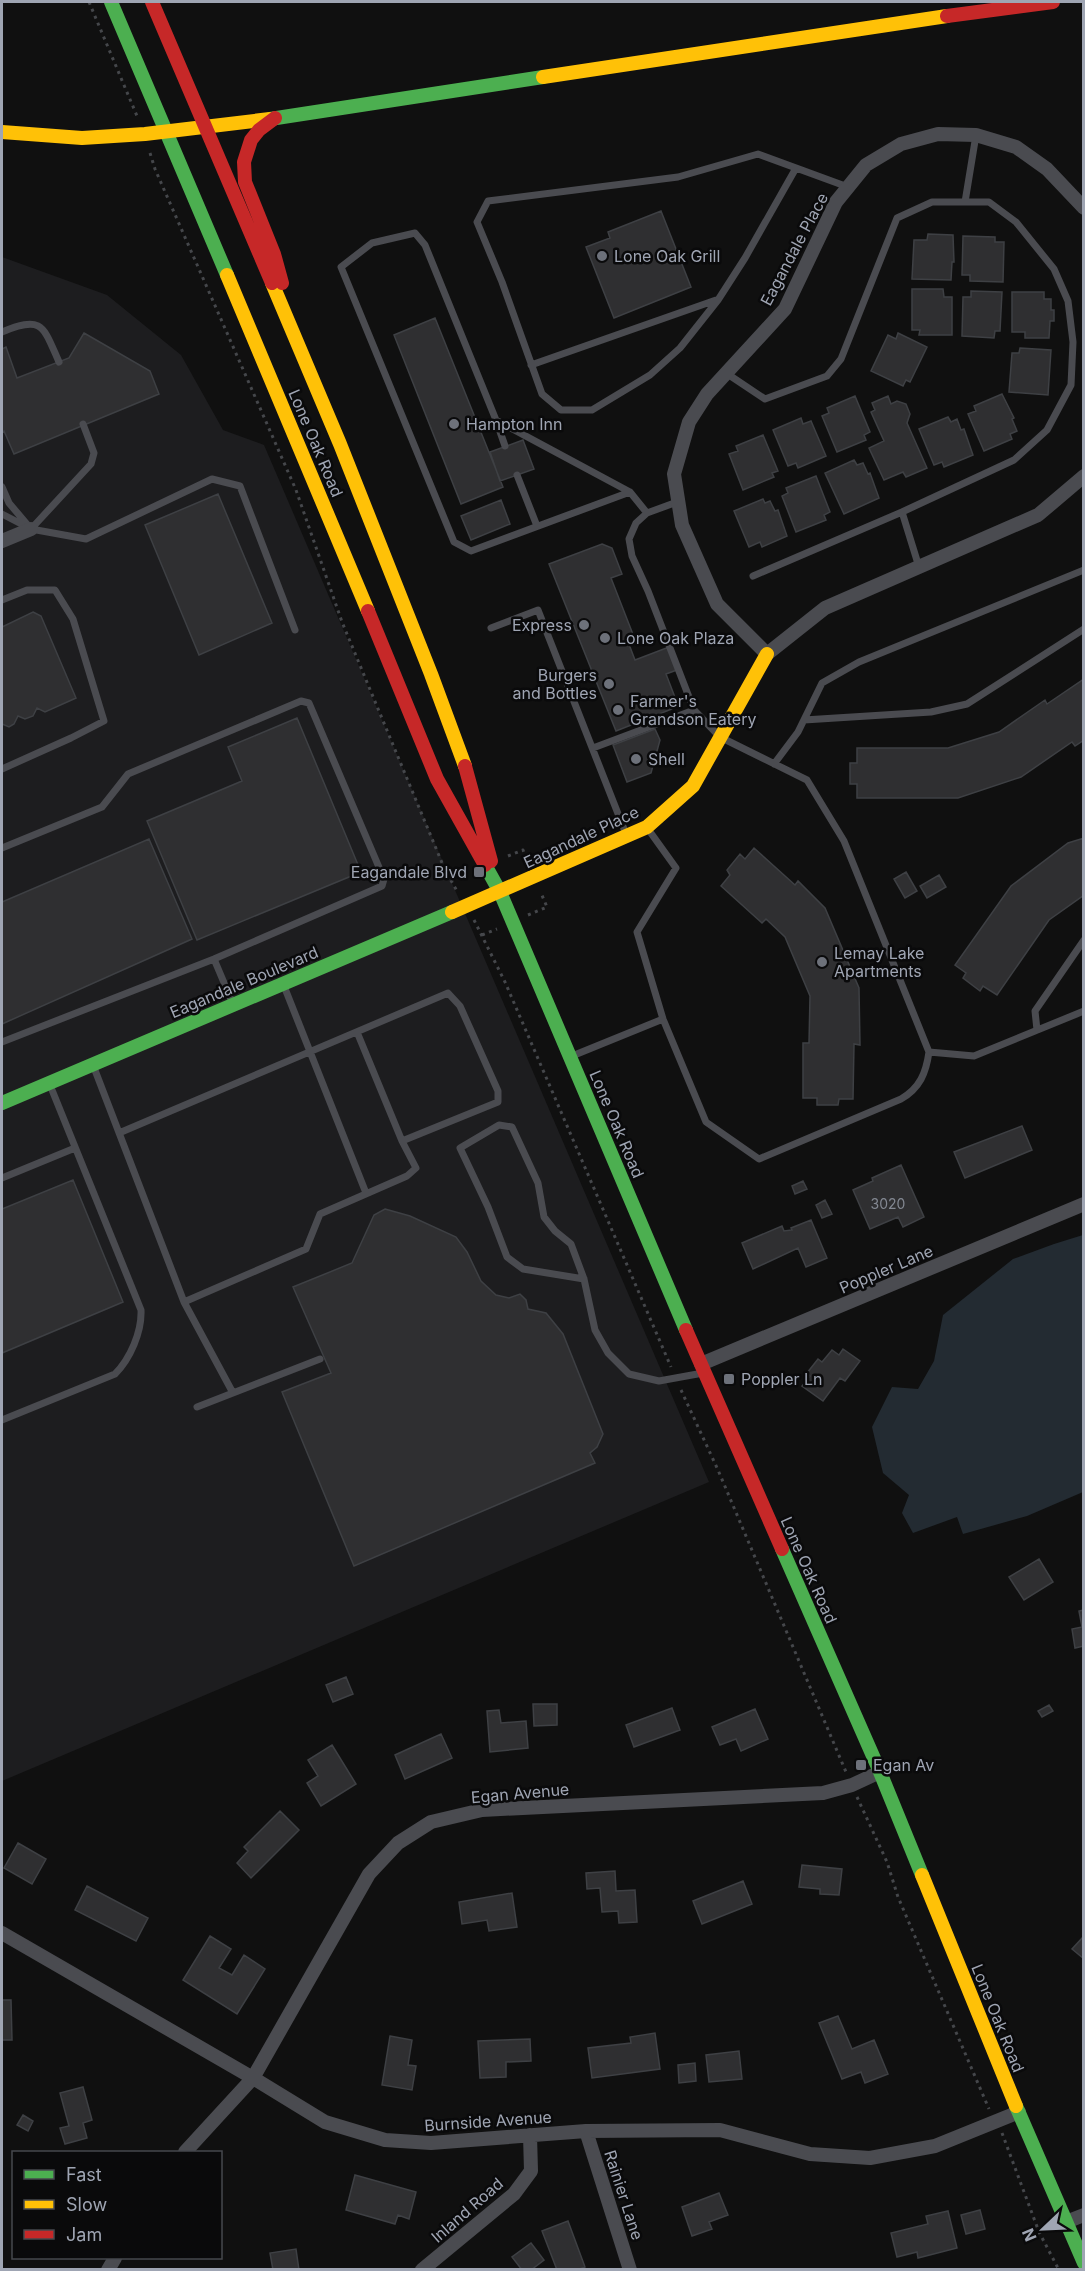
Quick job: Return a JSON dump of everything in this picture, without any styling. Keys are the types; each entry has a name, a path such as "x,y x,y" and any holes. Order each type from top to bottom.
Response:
{"main road":[{"name":"Lone Oak Road","path":"111,2 437,779 500,892 703,1368 880,1772 1083,2264"},
{"name":"Lone Oak Road","path":"152,2 370,520 464,760 500,892"},
{"path":"2,132 82,138 166,132 275,118 901,22 1053,2"},
{"path":"275,118 259,130 251,140 244,162 245,182 274,254 296,341"},
{"name":"Eagandale Place","path":"500,892 647,827 693,786 767,654"},
{"name":"Eagandale Boulevard","path":"2,1103 500,892"}],"street":[{"name":"Eagandale Place","path":"1083,208 1047,169 1016,147 976,135 938,134 901,144 866,165 836,202 785,309 707,394 689,422 675,474 677,502 682,525 717,604 767,654 825,608 1038,515 1083,476"},
{"path":"2,541 31,529"},
{"name":"Poppler Lane","path":"703,1368 1083,1204"},
{"name":"Egan Avenue","path":"186,2151 253,2078 369,1874 398,1843 431,1822 482,1810 823,1793 852,1785 880,1772"},
{"name":"Burnside Avenue","path":"2,1933 325,2122 385,2140 431,2143 586,2131 720,2130 810,2154 870,2158 935,2146 1019,2112"},
{"name":"Rainier Lane","path":"586,2131 630,2270"},
{"name":"Inland Road","path":"422,2270 514,2194 531,2171 530,2135"},
{"path":"1066,2222 1083,2215"}],"lane":[{"path":"965,202 976,135"},
{"path":"796,168 745,258 718,300 680,348 650,375 592,410 561,410 542,394 502,282 477,222 488,201 678,177 758,154 848,187"},
{"path":"726,373 765,399 827,376 841,360 897,218 932,202 989,202 1016,222 1054,269 1068,301 1073,342 1071,385 1047,430 1014,460 902,512 753,576"},
{"path":"505,446 424,245 415,233 372,243 341,267 454,542 471,551 630,492"},
{"path":"531,365 718,300"},
{"path":"2,332 22,323 35,323 44,330 59,362"},
{"path":"496,420 630,492 646,513"},
{"path":"31,529 91,464 94,453 83,424"},
{"path":"517,475 537,526"},
{"path":"2,514 31,529 86,539 212,480 240,486 296,630"},
{"path":"2,487 9,503 31,529"},
{"path":"647,827 676,868 637,932 663,1019 706,1122 759,1159 906,1096 922,1080 929,1052 844,842 807,780 720,737 694,710 629,547 631,531 646,513 677,502"},
{"path":"902,512 919,567"},
{"path":"774,764 798,732 822,683 859,662 1083,570"},
{"path":"2,600 27,590 55,590 73,619 104,721 2,769"},
{"path":"491,628 538,610 627,836"},
{"path":"804,720 931,712 967,704 1083,630"},
{"path":"2,848 102,807 128,774 305,701 309,703 314,714 384,879 382,886 214,959 2,1042"},
{"path":"593,748 694,710"},
{"path":"1037,1030 1035,1011 1083,940"},
{"path":"214,959 233,1005"},
{"path":"283,984 366,1193"},
{"path":"119,1132 448,993 460,1006 498,1091 498,1102 402,1142"},
{"path":"929,1052 974,1056 1083,1011"},
{"path":"570,1057 663,1019"},
{"path":"184,1302 306,1249 320,1214 407,1176 416,1168 402,1142 357,1032"},
{"path":"93,1064 184,1302 233,1393"},
{"path":"2,1420 115,1374 123,1366 142,1321 137,1300 49,1083"},
{"path":"584,1278 551,1275 523,1269 507,1257 488,1207 460,1148 499,1125 512,1127 538,1183 544,1217 555,1231 571,1244 584,1278 595,1330 608,1353 628,1374 659,1381 703,1368"},
{"path":"2,1178 75,1148"},
{"path":"197,1407 320,1359"}],"path":[{"path":"88,2 145,134 155,170 296,490 348,638 450,880"},
{"path":"482,935 505,982 718,1470 886,1862 898,1897 989,2109 997,2121 1043,2240 1059,2270"}],"shaded area":[{"path":"2,257 107,295 181,355 223,430 264,445 709,1482 2,1781"},
{"path":"1083,1235 1083,1492 1027,1516 963,1534 957,1517 913,1533 902,1513 909,1495 883,1473 872,1427 892,1387 918,1389 934,1361 943,1315 1013,1259"}],"building":[{"path":"661,211 691,287 614,318 586,247 610,238 608,232"},
{"path":"928,234 953,235 954,262 952,262 951,280 912,279 914,240 927,240"},
{"path":"963,236 995,237 995,242 1004,242 1003,282 970,281 970,275 962,275"},
{"path":"912,289 943,289 944,297 952,297 952,335 919,335 920,330 912,330"},
{"path":"971,291 1002,292 1000,331 995,331 994,338 962,336 963,297 971,297"},
{"path":"1012,292 1044,292 1044,299 1051,299 1054,321 1050,321 1049,338 1025,338 1025,332 1012,332"},
{"name":"Hampton Inn","path":"435,318 503,487 461,504 394,335"},
{"path":"84,333 150,371 159,394 14,454 4,431 2,432 2,349 6,347 17,378 69,358"},
{"path":"898,333 927,347 910,382 906,380 903,386 871,371 888,335 896,339"},
{"path":"1020,348 1051,350 1048,395 1009,392 1012,353 1019,353"},
{"path":"1002,394 1014,418 1012,419 1017,431 1010,434 1012,439 984,451 968,414 976,411 974,406"},
{"path":"855,396 870,432 864,435 866,440 837,452 822,416 829,413 827,408"},
{"path":"888,396 891,404 897,401 906,404 910,414 907,423 927,468 906,477 903,472 884,480 869,448 884,441 871,412 875,410 872,403"},
{"path":"948,417 951,422 957,419 961,430 964,429 973,455 944,467 942,462 934,465 919,429"},
{"path":"801,418 803,424 811,421 826,456 798,468 796,463 788,466 773,430"},
{"path":"763,435 778,471 772,473 774,477 743,490 729,454 738,451 736,446"},
{"path":"523,440 534,469 500,481 490,452"},
{"path":"854,460 857,465 863,463 868,474 870,473 879,498 844,514 825,473"},
{"path":"816,476 830,512 824,515 826,520 796,532 782,496 788,493 786,488"},
{"path":"218,494 272,623 199,655 145,525"},
{"path":"763,499 765,503 770,501 775,511 778,510 787,536 762,547 760,542 749,547 734,511"},
{"path":"501,500 510,524 471,540 461,516"},
{"name":"Lone Oak Plaza","path":"602,544 612,548 622,574 611,578 634,637 627,639 635,660 669,647 677,670 666,674 676,700 672,709 616,731 549,564"},
{"path":"33,612 41,616 76,698 45,712 37,708 33,716 25,719 18,716 14,724 9,727 2,724 2,627"},
{"path":"1084,679 1084,740 1075,746 1072,742 1021,777 958,798 857,798 857,784 850,784 850,763 857,763 857,748 948,748 999,732 1045,700 1047,704"},
{"path":"297,718 361,872 197,940 147,821 242,781 228,747"},
{"name":"Shell","path":"655,729 660,740 651,773 627,782 613,745"},
{"name":"Lemay Lake Apartments","path":"1084,838 1084,895 1049,920 997,995 983,986 980,991 963,978 966,973 955,965 1011,886 1068,843"},
{"path":"149,839 192,939 2,1024 2,902"},
{"name":"Lemay Lake Apartments","path":"754,848 795,885 798,881 825,908 859,988 860,1045 854,1044 853,1099 839,1099 838,1105 817,1105 817,1098 803,1098 803,1043 809,1043 810,996 785,937 766,919 762,923 721,886 730,875 727,870 740,854 745,859"},
{"path":"906,872 917,891 905,898 894,879"},
{"path":"939,875 946,887 927,898 920,886"},
{"path":"1022,1126 1032,1150 965,1178 954,1152"},
{"path":"901,1165 924,1217 903,1227 898,1217 870,1229 853,1190 873,1181 872,1178"},
{"path":"73,1180 123,1302 2,1353 2,1209"},
{"path":"803,1181 807,1189 795,1194 792,1186"},
{"path":"825,1200 832,1214 822,1218 816,1205"},
{"path":"385,1209 410,1216 456,1237 467,1252 481,1281 496,1295 509,1298 520,1294 526,1300 528,1309 546,1313 563,1334 603,1434 597,1447 590,1453 595,1463 354,1566 282,1392 331,1373 293,1287 352,1263 374,1215"},
{"path":"811,1220 827,1258 806,1267 798,1248 753,1269 742,1243 782,1226 784,1231 792,1230 791,1228"},
{"path":"843,1349 860,1361 845,1381 840,1378 823,1401 802,1386 810,1376 807,1373 818,1359 822,1362 832,1350 839,1355"},
{"path":"1039,1559 1053,1582 1024,1600 1009,1577"},
{"path":"1084,1610 1084,1646 1075,1648 1072,1629 1082,1627 1079,1611"},
{"path":"346,1677 353,1694 333,1702 326,1685"},
{"path":"533,1704 557,1704 557,1725 534,1726"},
{"path":"1049,1705 1053,1711 1042,1717 1038,1711"},
{"path":"672,1708 680,1730 634,1747 626,1725"},
{"path":"755,1709 768,1739 741,1751 736,1739 720,1745 712,1727"},
{"path":"499,1710 501,1723 526,1721 528,1748 490,1752 487,1711"},
{"path":"441,1734 452,1758 405,1779 395,1755"},
{"path":"332,1745 356,1784 321,1806 307,1783 318,1776 308,1760"},
{"path":"280,1811 299,1830 251,1878 237,1863 248,1851 244,1847"},
{"path":"18,1843 46,1859 32,1884 4,1868"},
{"path":"802,1865 842,1869 839,1895 820,1894 820,1889 799,1887"},
{"path":"615,1871 616,1891 635,1890 637,1922 619,1923 618,1911 602,1912 600,1888 587,1889 586,1873"},
{"path":"743,1881 752,1904 702,1924 693,1901"},
{"path":"87,1886 148,1918 136,1941 75,1910"},
{"path":"512,1893 517,1927 489,1931 487,1920 462,1924 459,1902"},
{"path":"210,1936 231,1949 219,1968 232,1975 244,1955 265,1969 237,2014 183,1980"},
{"path":"1084,1936 1084,1959 1072,1949"},
{"path":"2,2000 11,2000 12,2040 2,2040"},
{"path":"838,2016 852,2049 874,2040 888,2074 865,2083 861,2072 842,2079 819,2023"},
{"path":"655,2033 660,2069 592,2078 588,2048 631,2043 630,2037"},
{"path":"390,2036 412,2040 408,2065 416,2066 412,2090 382,2085"},
{"path":"530,2039 531,2061 506,2062 506,2077 480,2078 478,2041"},
{"path":"739,2051 742,2079 709,2082 706,2055"},
{"path":"695,2063 696,2081 679,2083 678,2065"},
{"path":"83,2087 92,2120 83,2123 87,2138 65,2144 60,2128 69,2126 60,2093"},
{"path":"23,2115 33,2121 28,2131 17,2125"},
{"path":"355,2175 416,2192 409,2219 398,2215 395,2224 346,2210"},
{"path":"719,2193 728,2215 709,2222 712,2229 692,2236 682,2207"},
{"path":"980,2210 985,2229 966,2234 961,2215"},
{"path":"948,2211 957,2248 918,2258 917,2252 897,2257 891,2233 928,2224 926,2216"},
{"path":"568,2221 585,2267 577,2270 557,2270 542,2231"},
{"path":"531,2243 544,2260 531,2270 522,2270 512,2257"},
{"path":"296,2249 299,2270 273,2270 270,2253"}],"traffic: fast":[{"path":"111,2 227,275"},
{"path":"270,119 543,77"},
{"path":"485,865 500,892 686,1330"},
{"path":"2,1103 452,912"},
{"path":"782,1549 880,1772 922,1875"},
{"path":"1016,2106 1084,2263"}],"traffic: slow":[{"path":"543,77 947,16"},
{"path":"2,132 82,138 145,134 270,119"},
{"path":"227,275 368,611"},
{"path":"272,283 340,444 465,766"},
{"path":"452,912 647,827 693,786 767,654"},
{"path":"922,1875 1016,2106"}],"traffic: jam":[{"path":"152,2 272,283"},
{"path":"947,16 1053,2"},
{"path":"275,118 259,130 251,140 244,162 245,182 274,254 282,283"},
{"path":"368,611 437,779 485,865"},
{"path":"465,766 491,861"},
{"path":"686,1330 782,1549"}],"place":[{"name":"Lone Oak Grill","path":"602,256"},
{"name":"Hampton Inn","path":"454,424"},
{"name":"Express","path":"584,625"},
{"name":"Lone Oak Plaza","path":"605,638"},
{"name":"Burgers and Bottles","path":"609,684"},
{"name":"Farmer's Grandson Eatery","path":"618,710"},
{"name":"Shell","path":"636,759"},
{"name":"Eagandale Blvd","path":"479,872"},
{"name":"Lemay Lake Apartments","path":"822,962"},
{"name":"Poppler Ln","path":"729,1379"},
{"name":"Egan Av","path":"861,1765"}]}
